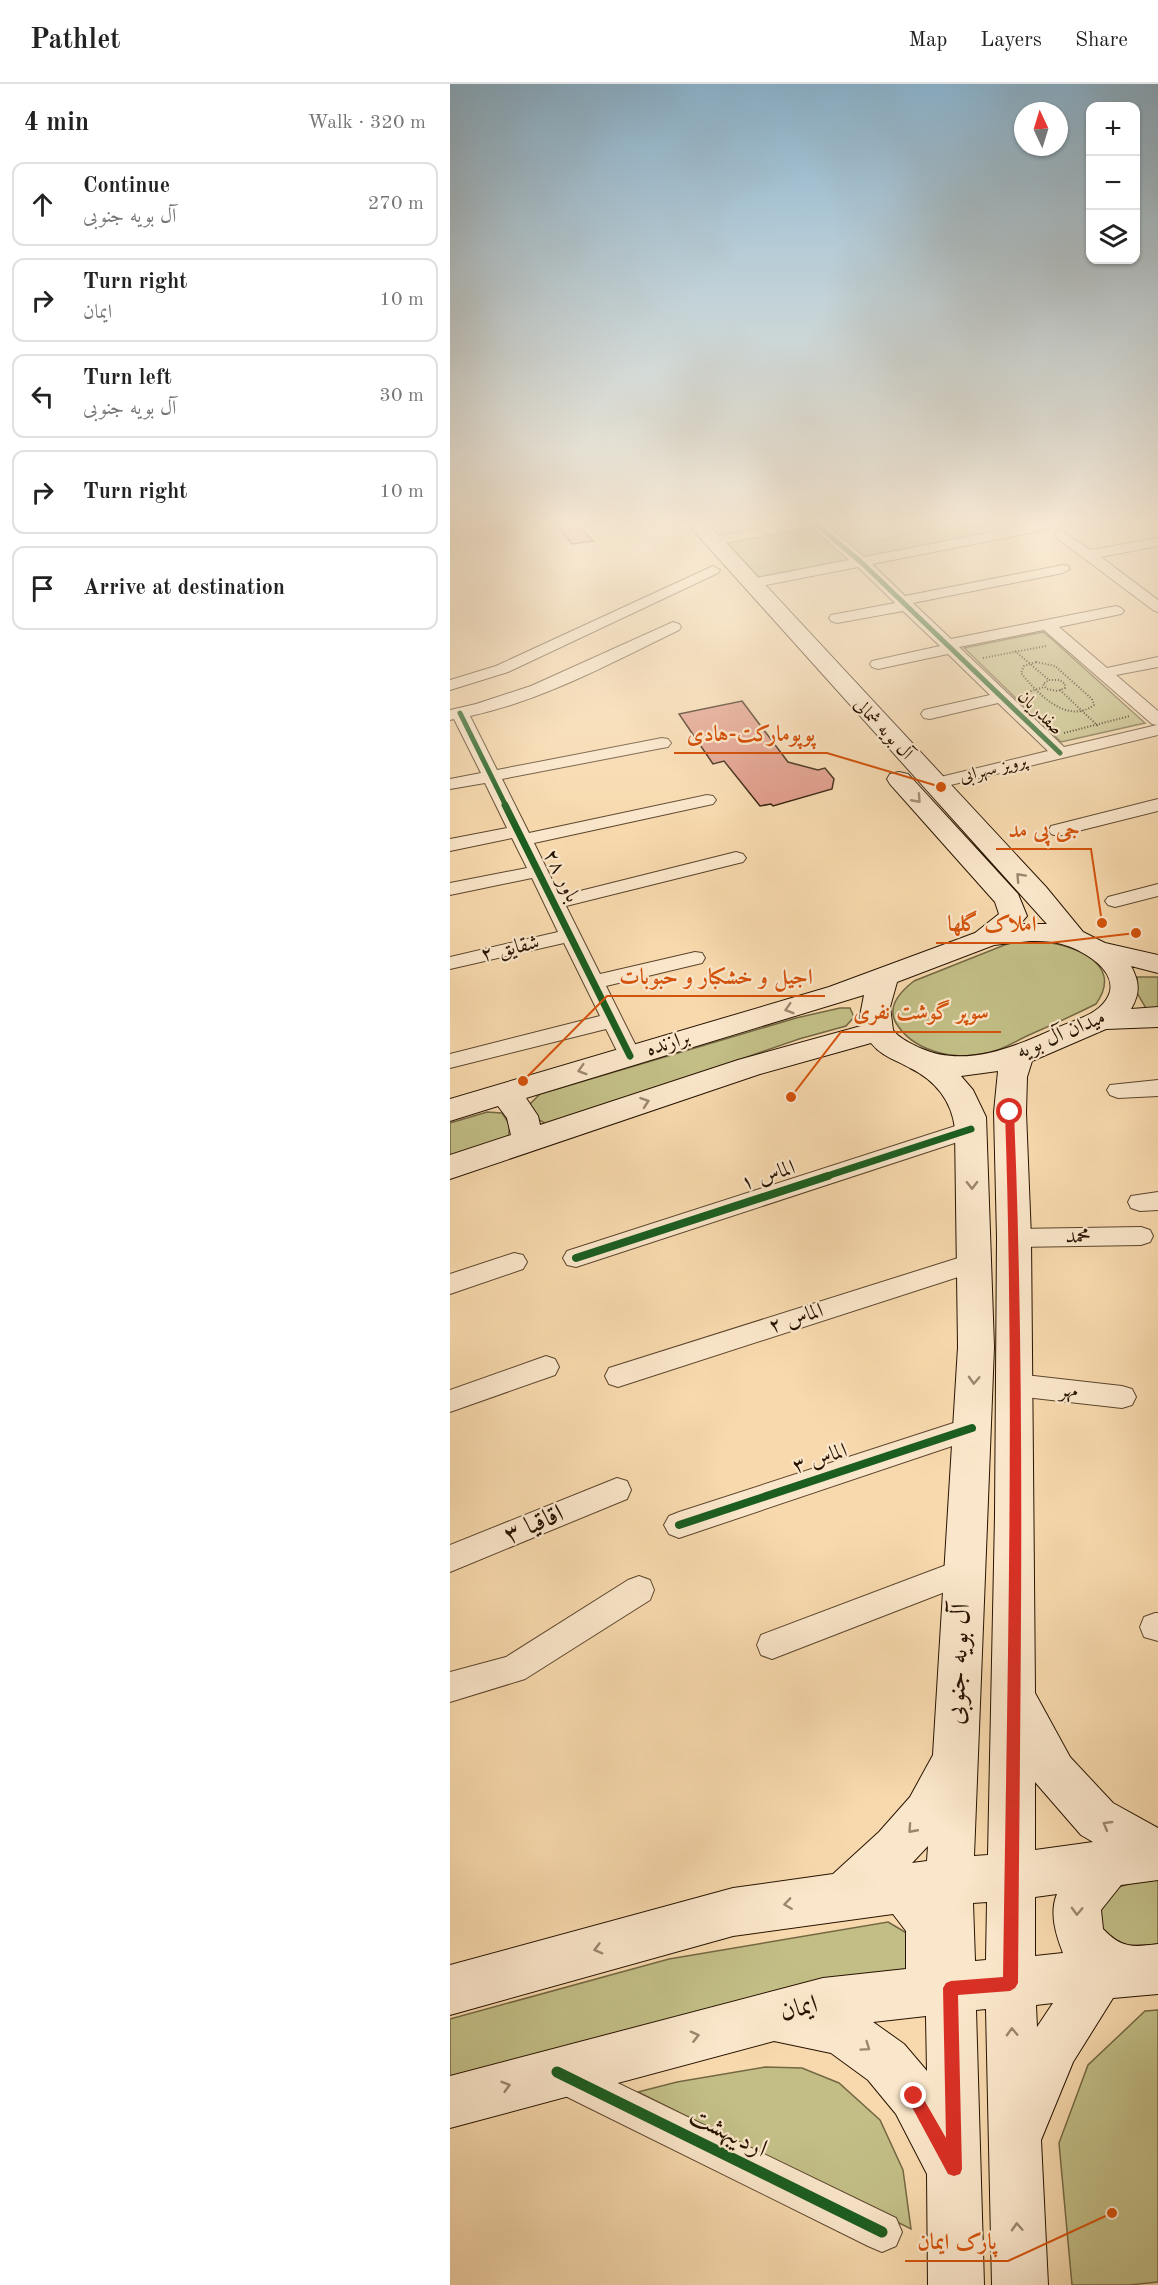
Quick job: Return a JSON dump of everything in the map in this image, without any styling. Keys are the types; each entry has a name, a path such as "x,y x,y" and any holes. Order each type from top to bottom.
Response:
{"main road":[{"path":"759,623 786,654"},
{"name":"آل بویه شمالی","path":"786,623 1035,893 1072,938"},
{"path":"807,676 831,672"},
{"name":"آل بویه شمالی","path":"884,762 1008,900 1012,916 985,939"},
{"name":"میدان آل بویه","path":"878,1031 891,1047 912,1059 937,1066 964,1068 991,1064 1102,1020 1115,1011 1122,1001 1125,990 1119,969 1100,950 1072,938 1026,932 985,939 885,977"},
{"path":"1100,950 1158,964"},
{"path":"450,1167 749,1067 878,1031 873,1015 885,977"},
{"name":"برازنده","path":"450,1110 817,1001 885,977"},
{"path":"1102,1020 1158,1017"},
{"path":"1019,1053 1012,1077 1010,1112 1015,1385 1011,1693 1013,1876 1010,1983 1020,2285"},
{"name":"آل بویه جنوبی","path":"924,1062 964,1099 970,1111 971,1129 976,1347 949,1882 931,1990 954,2169 956,2285"},
{"path":"505,1093 522,1116 529,1141"},
{"path":"1011,1693 1054,1773 1097,1819 1158,1856"},
{"path":"845,1896 895,1848 926,1813 954,1762"},
{"path":"450,1990 733,1912 1158,1856"},
{"path":"1016,2136 1055,2044 1127,1972 1087,1951 1077,1928 1077,1902 1108,1864"},
{"path":"902,1889 922,1909 932,1938 928,1968 931,1990"},
{"name":"ایمان","path":"450,2102 823,2003 931,1990 1127,1972"},
{"path":"772,2016 842,2030 886,2062 914,2096 954,2169"}],"street":[{"path":"450,685 502,669 601,623"},
{"name":"صفدریان","path":"924,623 1060,753"},
{"path":"878,664 995,635 1058,623"},
{"path":"1047,625 1153,716"},
{"path":"455,714 536,691 673,627"},
{"path":"1104,673 1158,662"},
{"path":"930,714 1002,697"},
{"name":"باور ۲۸","path":"455,714 491,776 630,1056"},
{"name":"پرویز سهرابی","path":"934,784 1158,730"},
{"path":"450,784 662,743"},
{"path":"450,846 521,836 707,800"},
{"path":"1058,830 1158,805"},
{"path":"554,903 736,858"},
{"path":"450,889 539,871"},
{"path":"1115,901 1158,890"},
{"name":"شقایق ۲","path":"450,963 570,935"},
{"path":"594,982 695,958"},
{"path":"450,1061 612,1020"},
{"path":"1118,1090 1158,1088"},
{"name":"الماس ۱","path":"576,1258 971,1129"},
{"name":"محمد","path":"1014,1238 1141,1236"},
{"path":"450,1284 514,1262"},
{"name":"الماس ۲","path":"618,1376 974,1262"},
{"path":"450,1401 546,1367"},
{"name":"مهر","path":"1015,1385 1122,1397"},
{"name":"الماس ۳","path":"679,1525 972,1428"},
{"name":"اقاقیا ۳","path":"450,1559 617,1490"},
{"path":"772,1645 965,1571"},
{"path":"450,1687 514,1669 639,1590"},
{"name":"اردیبهشت","path":"557,2072 882,2232"}],"path":[{"path":"995,635 1049,680"},
{"path":"965,662 1068,642"},
{"path":"1030,663 1054,666 1092,699 1094,705 1083,712 1064,711 1021,673 1024,666 1030,663"},
{"path":"1060,690 1065,688 1065,684 1060,680 1049,680 1043,684 1044,687 1060,690 1112,741"},
{"path":"1043,737 1153,716"}],"shaded area":[{"path":"1043,632 1145,723 1061,742 964,648"},
{"path":"1033,940 1076,950 1098,965 1104,976 1104,989 1096,1004 1000,1049 970,1056 946,1054 923,1047 903,1033 896,1023 893,1011 896,999 914,981 1012,942"},
{"path":"1137,977 1158,977 1158,1009 1147,1010 1137,993"},
{"path":"840,1008 850,1008 854,1017 846,1026 799,1039 568,1119 548,1125 532,1116 528,1106 540,1094 796,1018"},
{"path":"487,1112 502,1113 510,1125 508,1139 450,1157 450,1123"},
{"path":"1158,1876 1158,1953 1146,1954 1094,1936 1100,1912 1115,1888"},
{"path":"888,1922 910,1935 916,1978 450,2089 450,2019 669,1959"},
{"path":"1158,2010 1158,2282 1129,2285 1072,2285 1059,2143 1088,2065 1145,2011"},
{"path":"765,2067 802,2068 839,2083 880,2120 903,2170 911,2229 638,2092 677,2082"}],"building":[{"path":"742,701 788,762 818,770 825,768 834,779 832,789 773,806 771,804 760,806 724,761 713,764 679,714"}],"cycle path":[{"path":"924,623 1060,753"},
{"path":"460,713 630,1056"},
{"path":"576,1258 971,1129"},
{"path":"679,1525 972,1428"},
{"path":"557,2072 882,2232"}],"place":[{"name":"پوپومارکت-هادی","path":"941,787"},
{"name":"جی پی مد","path":"1102,923"},
{"name":"املاک گلها","path":"1136,933"},
{"name":"اجیل و خشکبار و حبوبات","path":"523,1081"},
{"name":"سوپر گوشت نفری","path":"791,1097"},
{"name":"پارک ایمان","path":"1112,2213"}],"route":[{"path":"914,2096 954,2169 951,1988 1010,1983 1013,1876 1011,1693 1015,1516 1014,1238 1010,1112"}]}
